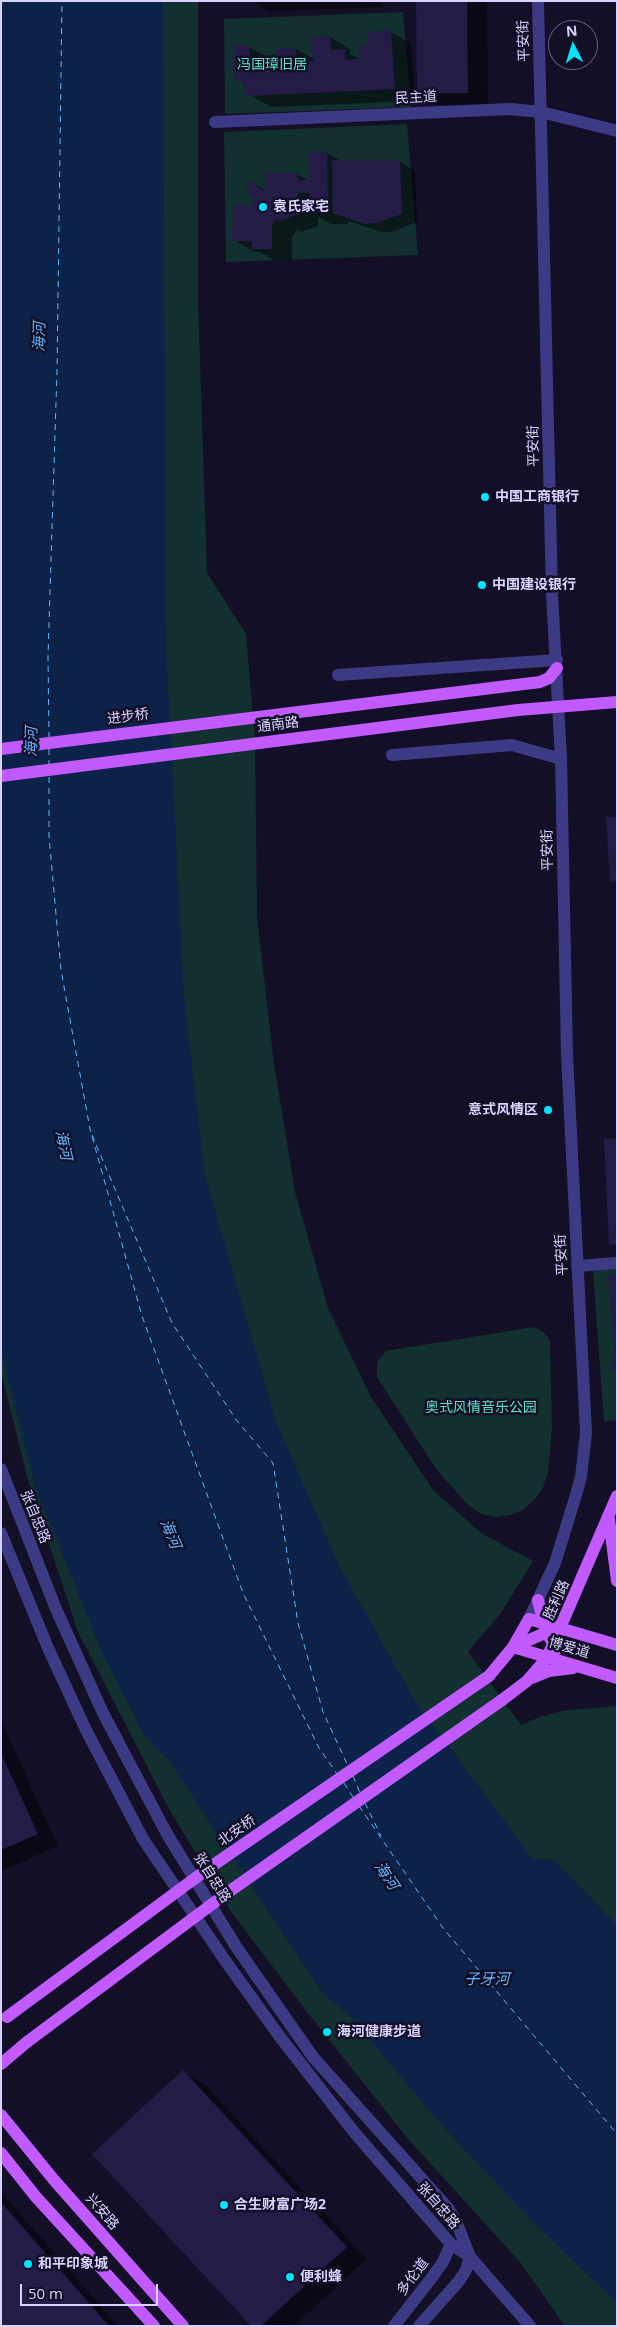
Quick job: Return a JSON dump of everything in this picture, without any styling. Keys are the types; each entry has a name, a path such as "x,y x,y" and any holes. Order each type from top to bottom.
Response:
{"main road":[{"name":"通南路","path":"260,715 540,682 549,678 557,664"},
{"name":"通南路","path":"1,776 559,706 617,702"},
{"name":"进步桥","path":"1,748 260,715"},
{"name":"胜利路","path":"1,2064 27,2042 227,1893 527,1681 547,1658 617,1496"},
{"path":"609,1517 612,1554 617,1581"},
{"path":"538,1600 544,1627 553,1644 566,1658 583,1668"},
{"name":"博爱道","path":"529,1619 544,1627 561,1628 617,1644"},
{"name":"平安街","path":"489,1676 513,1647 529,1619"},
{"path":"513,1647 544,1627"},
{"name":"博爱道","path":"513,1647 617,1678"},
{"path":"527,1681 559,1669 583,1668"},
{"name":"北安桥","path":"4,2019 209,1868 489,1676"},
{"name":"兴安路","path":"1,2115 54,2180 183,2326"},
{"path":"1,2153 36,2197 154,2326"}],"street":[{"name":"平安街","path":"529,1619 555,1562 576,1495 586,1433 567,1055 561,759 552,594 538,1"},
{"name":"民主道","path":"215,122 510,109 541,112 617,131"},
{"path":"338,675 557,664"},
{"path":"392,755 512,746 561,759"},
{"path":"577,1266 617,1263"},
{"name":"张自忠路","path":"1,1470 6,1500 103,1713 167,1834 237,1948 313,2056 448,2208 456,2221 470,2257"},
{"name":"张自忠路","path":"1,1533 48,1648 86,1730 143,1839 224,1959 280,2037 354,2132 451,2244 470,2257 530,2326"},
{"name":"多伦道","path":"394,2326 434,2274 451,2244"},
{"path":"419,2326 459,2280 466,2270 470,2257"}],"green space":[{"name":"子牙河","path":"1,1 198,1 198,300 207,573 246,634 255,738 257,917 274,1064 295,1192 328,1308 371,1397 433,1490 481,1533 533,1561 501,1613 468,1652 521,1725 540,1717 567,1710 617,1706 617,1926 554,1860 533,1859 617,1934 617,2326 565,2326 520,2262 409,2140 307,2012 232,1913 169,1809 78,1632 29,1484 1,1372"},
{"name":"冯国璋旧居","path":"403,12 411,107 225,114 224,19"},
{"path":"407,124 418,255 226,262 224,132"},
{"path":"617,1269 617,1420 604,1421 593,1271"},
{"name":"奥式风情音乐公园","path":"534,1327 544,1332 550,1341 552,1429 548,1472 543,1488 523,1510 510,1515 496,1517 481,1514 468,1505 436,1469 377,1377 377,1362 386,1351"}],"water":[{"name":"子牙河","path":"1,1 163,1 166,644 184,998 205,1176 277,1424 339,1566 414,1699 532,1858 554,1860 617,1926 617,2303 534,2223 445,2129 349,2015 324,1995 169,1761 144,1735 102,1652 36,1489 1,1351"}],"building":[{"path":"416,1 467,1 468,93 417,94"},
{"path":"391,30 395,89 249,96 245,92 244,82 239,82 234,78 233,46 249,45 250,65 278,63 277,49 296,48 297,63 313,61 311,37 330,36 331,50 345,49 345,60 360,59 359,45 369,44 368,32"},
{"path":"309,152 327,152 328,213 309,213 309,193 298,193 298,214 280,221 276,219 272,225 272,249 252,249 252,241 232,241 233,205 250,205 254,198 245,189 253,181 262,191 265,191 265,173 298,173 298,180 309,180"},
{"path":"332,160 400,160 402,214 376,223 365,224 333,213"},
{"path":"606,817 617,817 617,881 610,882"},
{"path":"617,1138 617,1244 609,1245 604,1139"},
{"path":"617,1274 617,1372 610,1371 614,1351 608,1275"},
{"path":"1,1753 38,1834 1,1850"},
{"name":"合生财富广场2","path":"183,2070 347,2247 261,2326 251,2326 92,2154"},
{"name":"和平印象城","path":"1,2202 109,2326 1,2326"}],"ferry route":[{"path":"49,738 48,656 57,371 62,1"},
{"path":"49,749 49,765"},
{"path":"49,777 49,836 61,970 90,1129 142,1316 243,1593 319,1748 337,1774"},
{"path":"92,1135 172,1323 237,1421 273,1463 298,1623 323,1712 348,1766"},
{"path":"353,1776 360,1793"},
{"path":"344,1783 353,1797"},
{"path":"365,1803 381,1836"},
{"path":"359,1806 443,1928 617,2134"}],"place":[{"name":"袁氏家宅","path":"263,207"},
{"name":"中国工商银行","path":"485,497"},
{"name":"中国建设银行","path":"482,585"},
{"name":"意式风情区","path":"548,1110"},
{"name":"海河健康步道","path":"327,2032"},
{"name":"合生财富广场2","path":"224,2205"},
{"name":"和平印象城","path":"28,2264"},
{"name":"便利蜂","path":"290,2277"}],"water label":[{"name":"海河","path":"40,337"},
{"name":"海河","path":"32,742"},
{"name":"海河","path":"63,1145"},
{"name":"海河","path":"170,1534"},
{"name":"海河","path":"386,1876"}]}
